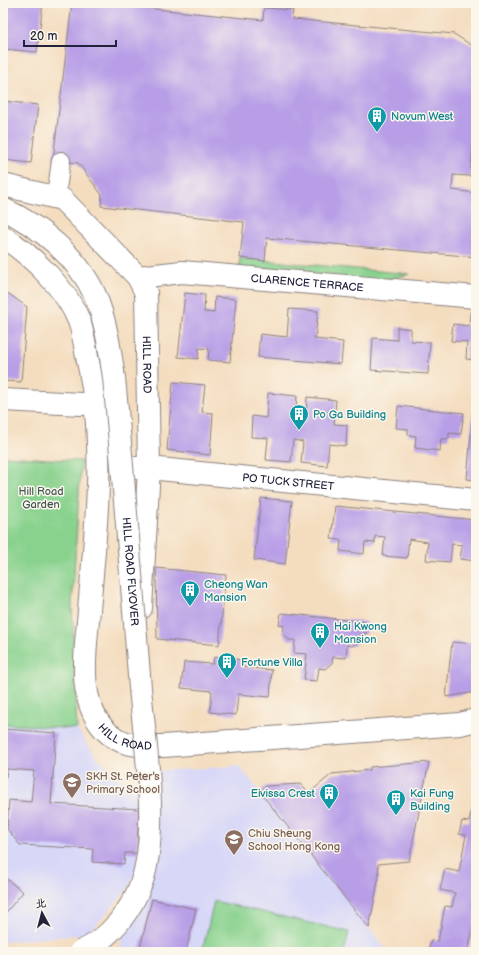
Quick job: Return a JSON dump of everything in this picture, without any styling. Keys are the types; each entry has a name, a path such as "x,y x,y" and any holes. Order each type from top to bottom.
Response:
{"street":[{"name":"HILL ROAD","path":"3,185 56,196 62,199 138,277 146,293 149,468 140,624"},
{"name":"HILL ROAD FLYOVER","path":"3,209 26,221 49,238 67,255 84,276 95,295 102,317 114,378 146,756 149,830 146,863 136,896 113,928 101,940 80,952"},
{"name":"HILL ROAD","path":"3,237 19,247 53,281 71,305 79,322 92,378 96,403 100,470 84,659 87,692 94,712 105,730 128,745 170,745 460,724 476,720"},
{"name":"CLARENCE TERRACE","path":"138,277 182,272 476,297"},
{"path":"3,400 81,404 96,403"},
{"name":"PO TUCK STREET","path":"100,470 149,468 476,500"}],"lane":[{"path":"56,196 61,161"}],"shaded area":[{"name":"SKH St. Peter's Primary School","path":"3,724 77,729 97,757 119,779 140,789 138,865 128,889 88,934 3,942"},
{"name":"Chiu Sheung School Hong Kong","path":"239,766 388,952 120,952 122,937 137,916 148,893 154,771"}],"green space":[{"path":"240,258 410,274 378,282 239,270"},
{"name":"Hill Road Garden","path":"3,456 81,461 72,606 77,729 3,724"},
{"path":"214,901 349,932 344,952 202,952"}],"building":[{"path":"3,3 43,3 37,52 3,49"},
{"path":"72,3 98,3 263,20 264,8 293,10 292,19 454,34 476,48 476,119 470,176 453,175 452,190 476,193 476,257 267,238 265,261 240,258 244,222 101,206 102,195 78,163 53,160"},
{"path":"3,101 38,105 31,163 3,160"},
{"path":"3,293 9,294 27,307 21,382 3,381"},
{"path":"185,293 205,295 204,312 214,313 215,297 236,299 230,362 208,360 209,349 199,348 198,359 178,357"},
{"path":"289,309 318,311 315,339 343,342 341,364 258,357 260,334 287,337"},
{"path":"470,312 476,312 476,360 466,359 467,342 451,341 453,324 469,326"},
{"path":"397,327 411,329 411,341 430,342 428,374 371,370 373,338 397,340"},
{"path":"173,382 205,385 202,412 213,413 210,455 167,450"},
{"name":"Po Ga Building","path":"268,393 297,396 295,420 306,421 307,397 336,400 334,424 347,425 346,446 329,444 327,466 301,463 303,442 293,440 291,462 266,460 268,438 251,437 252,416 266,418"},
{"path":"398,406 464,413 461,434 449,433 449,439 441,439 440,451 415,448 416,436 408,435 408,429 396,428"},
{"path":"473,411 476,411 476,480 467,479"},
{"path":"261,498 292,501 285,564 254,560"},
{"path":"335,506 476,520 476,561 460,559 462,545 452,544 450,562 426,560 428,542 409,539 407,558 383,556 385,537 375,536 375,543 365,542 364,554 340,551 341,540 331,539"},
{"name":"Cheong Wan Mansion","path":"156,568 226,575 219,645 157,639"},
{"name":"Hai Kwong Mansion","path":"281,613 366,622 366,634 361,634 360,640 353,646 347,645 346,658 333,657 332,663 325,669 319,668 317,681 304,680 307,654 294,653 295,640 289,640 283,633 284,626 279,625"},
{"path":"452,642 476,644 476,692 446,697"},
{"name":"Fortune Villa","path":"214,657 243,660 243,667 272,670 270,697 238,694 236,715 210,712 212,691 181,688 184,662 213,664"},
{"path":"3,729 56,733 51,804 139,809 137,853 125,853 124,864 92,862 93,849 20,845 7,829 9,800 31,802 34,771 7,769 6,777 3,777"},
{"path":"429,762 409,861 378,864 379,876 369,928 260,792 266,786 300,784 309,793 332,774 370,770 370,767"},
{"path":"473,800 476,800 476,914 468,952 428,952 431,940 438,941 445,906 452,907 455,893 440,890 445,869 459,872 466,835 459,834 462,821 469,822"},
{"path":"3,876 23,892 3,916"},
{"path":"152,899 196,909 186,952 139,952"}],"place":[{"name":"Novum West","path":"377,133"},
{"name":"Po Ga Building","path":"299,431"},
{"name":"Cheong Wan Mansion","path":"190,607"},
{"name":"Hai Kwong Mansion","path":"320,649"},
{"name":"Fortune Villa","path":"227,679"},
{"name":"SKH St. Peter's Primary School","path":"72,799"},
{"name":"Eivissa Crest","path":"329,810"},
{"name":"Kai Fung Building","path":"396,816"},
{"name":"Chiu Sheung School Hong Kong","path":"234,856"}]}
